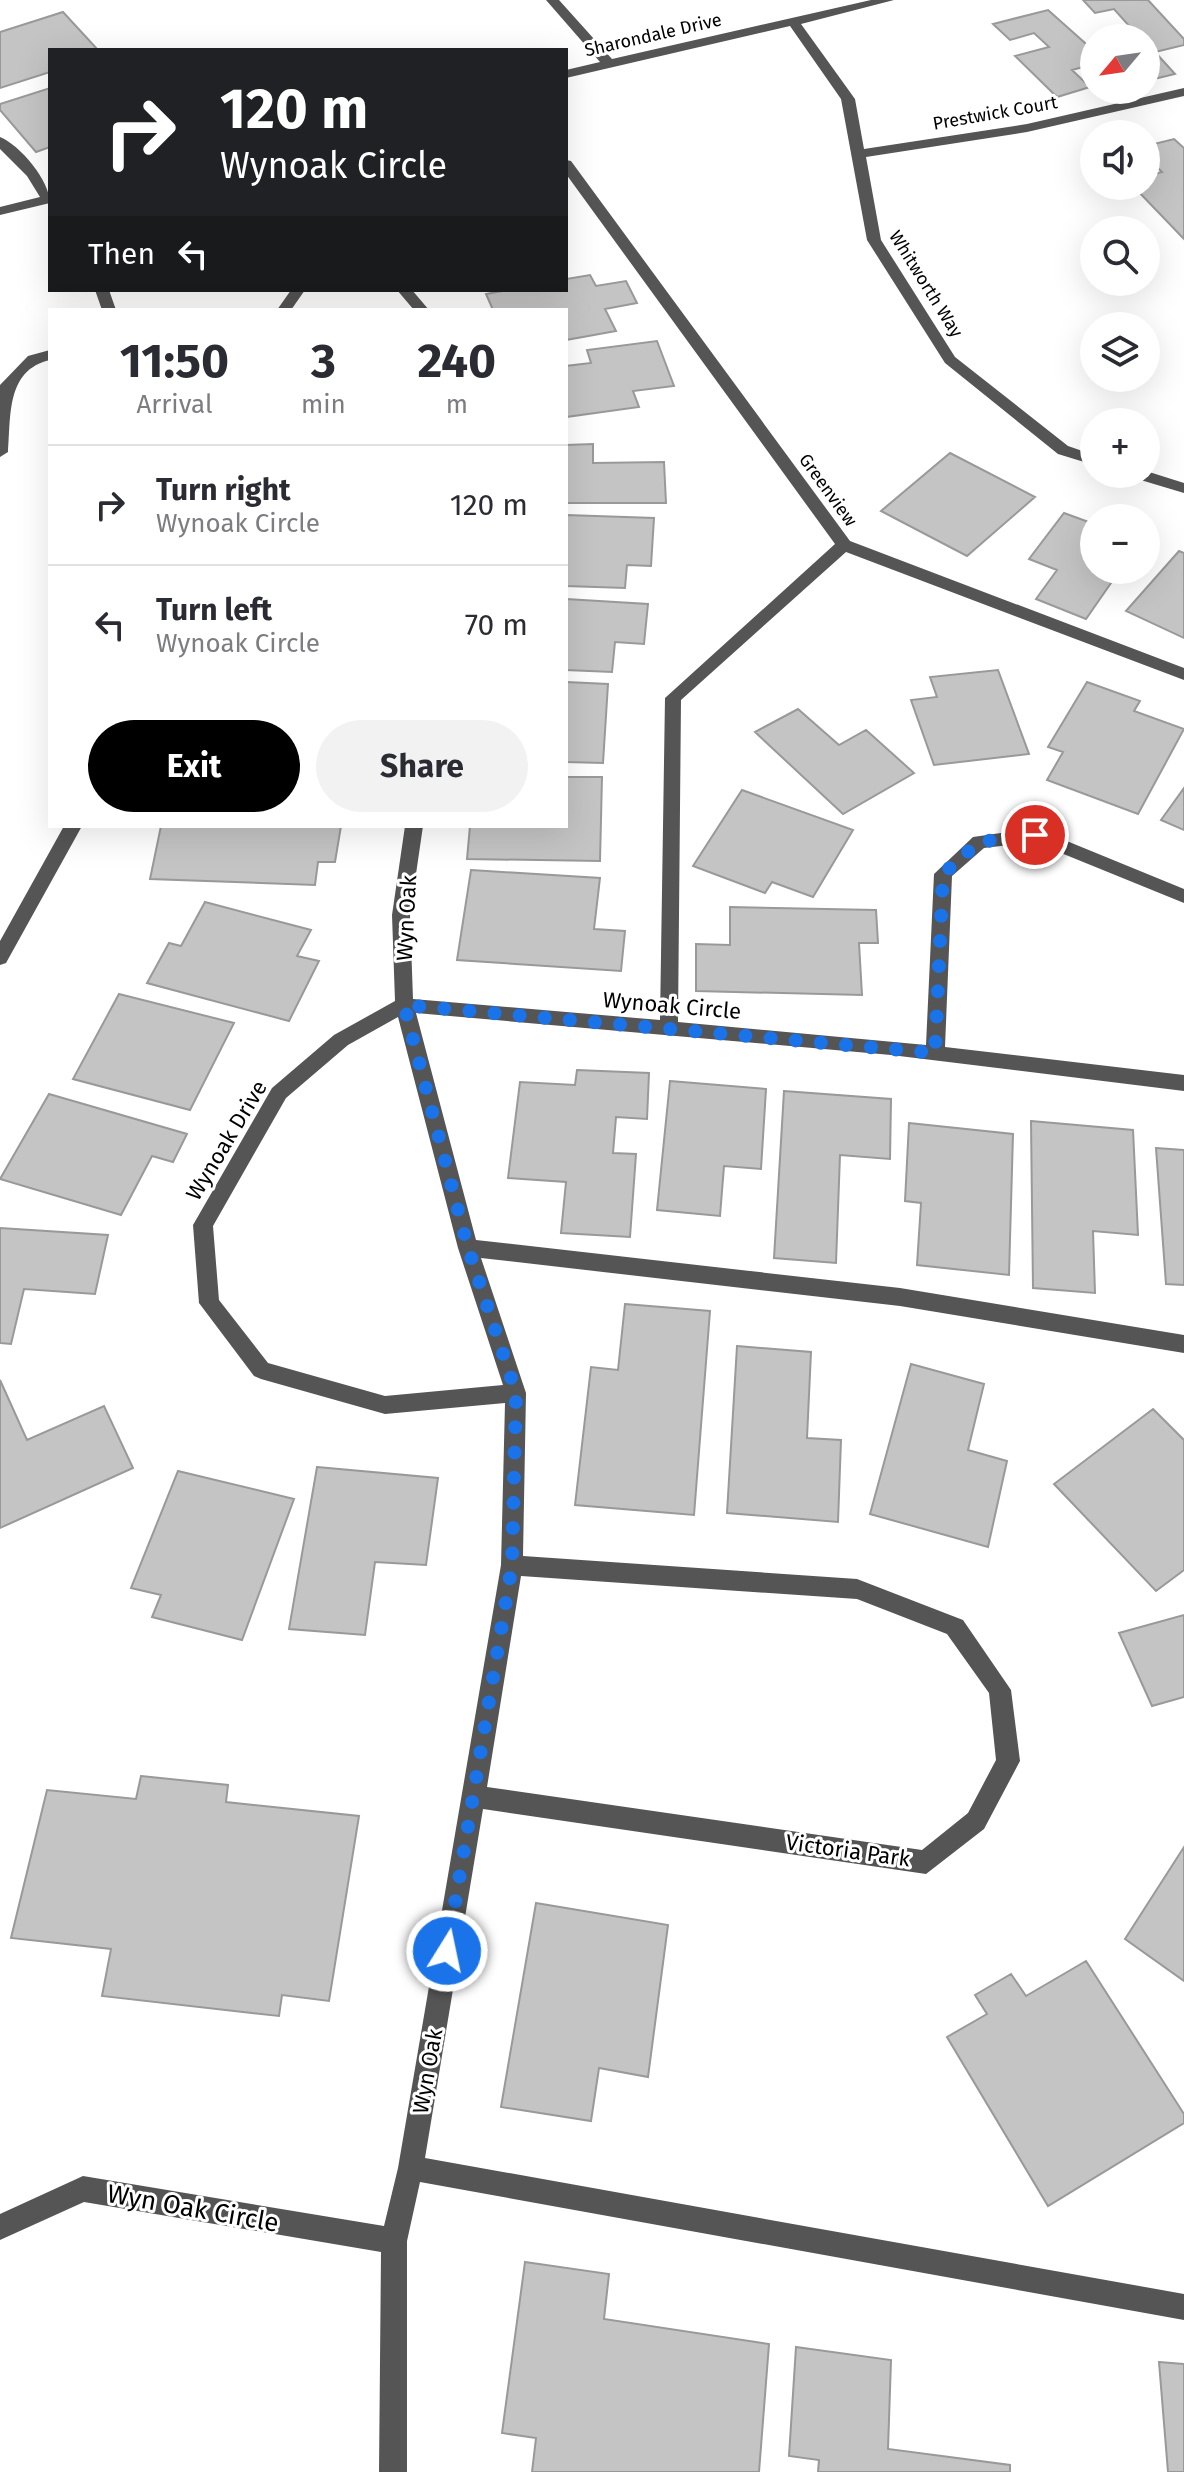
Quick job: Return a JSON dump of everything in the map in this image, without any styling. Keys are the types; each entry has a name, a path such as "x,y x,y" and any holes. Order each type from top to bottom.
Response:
{"street":[{"path":"552,0 609,64"},
{"name":"Sharondale Drive","path":"568,74 888,0"},
{"name":"Whitworth Way","path":"793,22 848,99 874,240 950,360 1063,450 1080,455"},
{"name":"Prestwick Court","path":"858,154 1027,128 1184,92"},
{"path":"0,141 33,174 48,197"},
{"name":"Greenview","path":"568,167 844,545 1184,674"},
{"path":"33,174 48,170"},
{"path":"0,211 48,199"},
{"path":"406,292 420,308"},
{"path":"0,452 3,384 33,359 48,355"},
{"path":"1160,481 1184,488"},
{"path":"669,1028 673,698 844,545"},
{"path":"0,958 72,828"},
{"name":"Wyn Oak","path":"393,2472 394,2241 411,2168 512,1565 516,1393 468,1248 404,1005 401,915 414,828"},
{"path":"935,1053 943,874 979,842 1035,835 1184,896"},
{"name":"Wynoak Circle","path":"404,1005 935,1053 1184,1083"},
{"name":"Wynoak Drive","path":"404,1005 341,1040 279,1093 203,1225 209,1303 261,1370 385,1405 516,1393"},
{"path":"468,1248 900,1297 1184,1344"},
{"name":"Victoria Park","path":"473,1796 926,1862 976,1821 1008,1761 1000,1690 955,1627 857,1589 512,1565"},
{"path":"411,2168 1184,2307"},
{"name":"Wyn Oak Circle","path":"0,2227 83,2189 394,2241"}],"building":[{"path":"1083,0 1148,0 1184,39 1184,45 1160,51 1160,24 1128,24 1114,9 1095,13"},
{"path":"1048,10 1080,39 1080,68 1072,70 1080,78 1080,90 1057,97 1015,56 1049,47 1034,33 1010,40 993,24"},
{"path":"63,12 96,48 48,48 48,73 0,88 0,32"},
{"path":"1160,58 1175,74 1160,78"},
{"path":"48,89 48,148 36,152 0,110 0,104"},
{"path":"1174,139 1184,148 1184,239 1146,200 1160,200 1160,142"},
{"path":"590,275 596,286 626,281 637,303 605,309 616,331 568,340 568,308 492,308 486,294 568,292 568,279"},
{"path":"657,341 674,386 633,391 639,407 568,417 568,366 591,363 587,350"},
{"path":"593,444 593,463 664,462 666,503 568,503 568,445"},
{"path":"950,453 1035,497 967,556 881,511"},
{"path":"1064,513 1080,519 1080,584 1110,584 1086,619 1036,599 1057,570 1029,559"},
{"path":"568,515 654,518 651,566 627,565 625,588 568,586"},
{"path":"1179,551 1184,553 1184,638 1126,611 1150,584 1160,584 1160,573"},
{"path":"568,599 648,604 644,644 615,642 612,672 568,670"},
{"path":"998,670 1029,754 934,765 911,700 937,697 930,677"},
{"path":"568,682 608,684 603,763 568,762"},
{"path":"1087,682 1140,701 1134,711 1184,729 1138,814 1047,780 1063,752 1048,747"},
{"path":"798,709 839,745 866,730 914,773 843,814 755,732"},
{"path":"568,777 602,777 600,861 467,859 470,828 568,828"},
{"path":"1184,788 1184,830 1161,820"},
{"path":"742,790 853,830 813,897 772,882 765,893 693,866"},
{"path":"161,828 341,828 335,862 318,862 315,885 150,879"},
{"path":"471,870 600,878 594,929 625,931 621,971 457,960"},
{"path":"205,902 311,930 297,956 319,961 289,1021 147,983 169,943 181,946"},
{"path":"730,907 876,910 878,943 859,943 862,995 696,991 696,944 730,945"},
{"path":"119,994 234,1023 190,1110 73,1079"},
{"path":"577,1070 649,1073 647,1119 616,1117 613,1153 636,1154 630,1237 561,1233 566,1182 508,1178 520,1082 575,1085"},
{"path":"670,1081 766,1089 761,1169 724,1166 720,1216 657,1210"},
{"path":"784,1091 891,1099 890,1159 840,1155 836,1263 774,1258"},
{"path":"49,1094 187,1134 173,1162 152,1156 121,1215 0,1179"},
{"path":"1031,1121 1133,1130 1138,1235 1093,1231 1095,1293 1033,1288"},
{"path":"909,1123 1013,1134 1009,1275 917,1265 921,1203 905,1201"},
{"path":"1156,1148 1184,1150 1184,1285 1166,1284"},
{"path":"0,1228 108,1235 95,1294 24,1289 11,1344 0,1343"},
{"path":"625,1304 710,1311 694,1515 575,1505 591,1367 618,1370"},
{"path":"737,1346 811,1352 807,1438 841,1440 838,1522 727,1513"},
{"path":"911,1364 984,1384 968,1450 1007,1461 988,1547 870,1514"},
{"path":"0,1380 27,1440 104,1406 133,1468 0,1528"},
{"path":"1153,1409 1184,1440 1184,1570 1156,1591 1054,1484"},
{"path":"317,1467 438,1478 426,1565 375,1562 365,1635 289,1629"},
{"path":"178,1471 294,1499 242,1640 152,1617 161,1595 131,1588"},
{"path":"1184,1615 1184,1697 1152,1706 1119,1633"},
{"path":"141,1776 228,1785 226,1802 359,1816 329,2001 282,1995 279,2016 102,1996 111,1949 11,1938 47,1790 136,1799"},
{"path":"1184,1847 1184,1981 1125,1939"},
{"path":"536,1903 668,1925 648,2077 599,2068 591,2121 501,2107"},
{"path":"1086,1961 1184,2114 1184,2123 1048,2206 947,2037 987,2014 975,1995 1011,1974 1026,1996"},
{"path":"525,2262 609,2274 604,2319 769,2344 759,2472 532,2472 536,2438 502,2433"},
{"path":"796,2347 891,2360 888,2449 1010,2465 1010,2472 818,2472 819,2460 789,2456"},
{"path":"1159,2362 1184,2364 1184,2472 1168,2472"}],"route":[{"path":"447,1951 512,1565 516,1393 468,1248 404,1005 935,1053 943,874 979,842 1035,835"}]}
